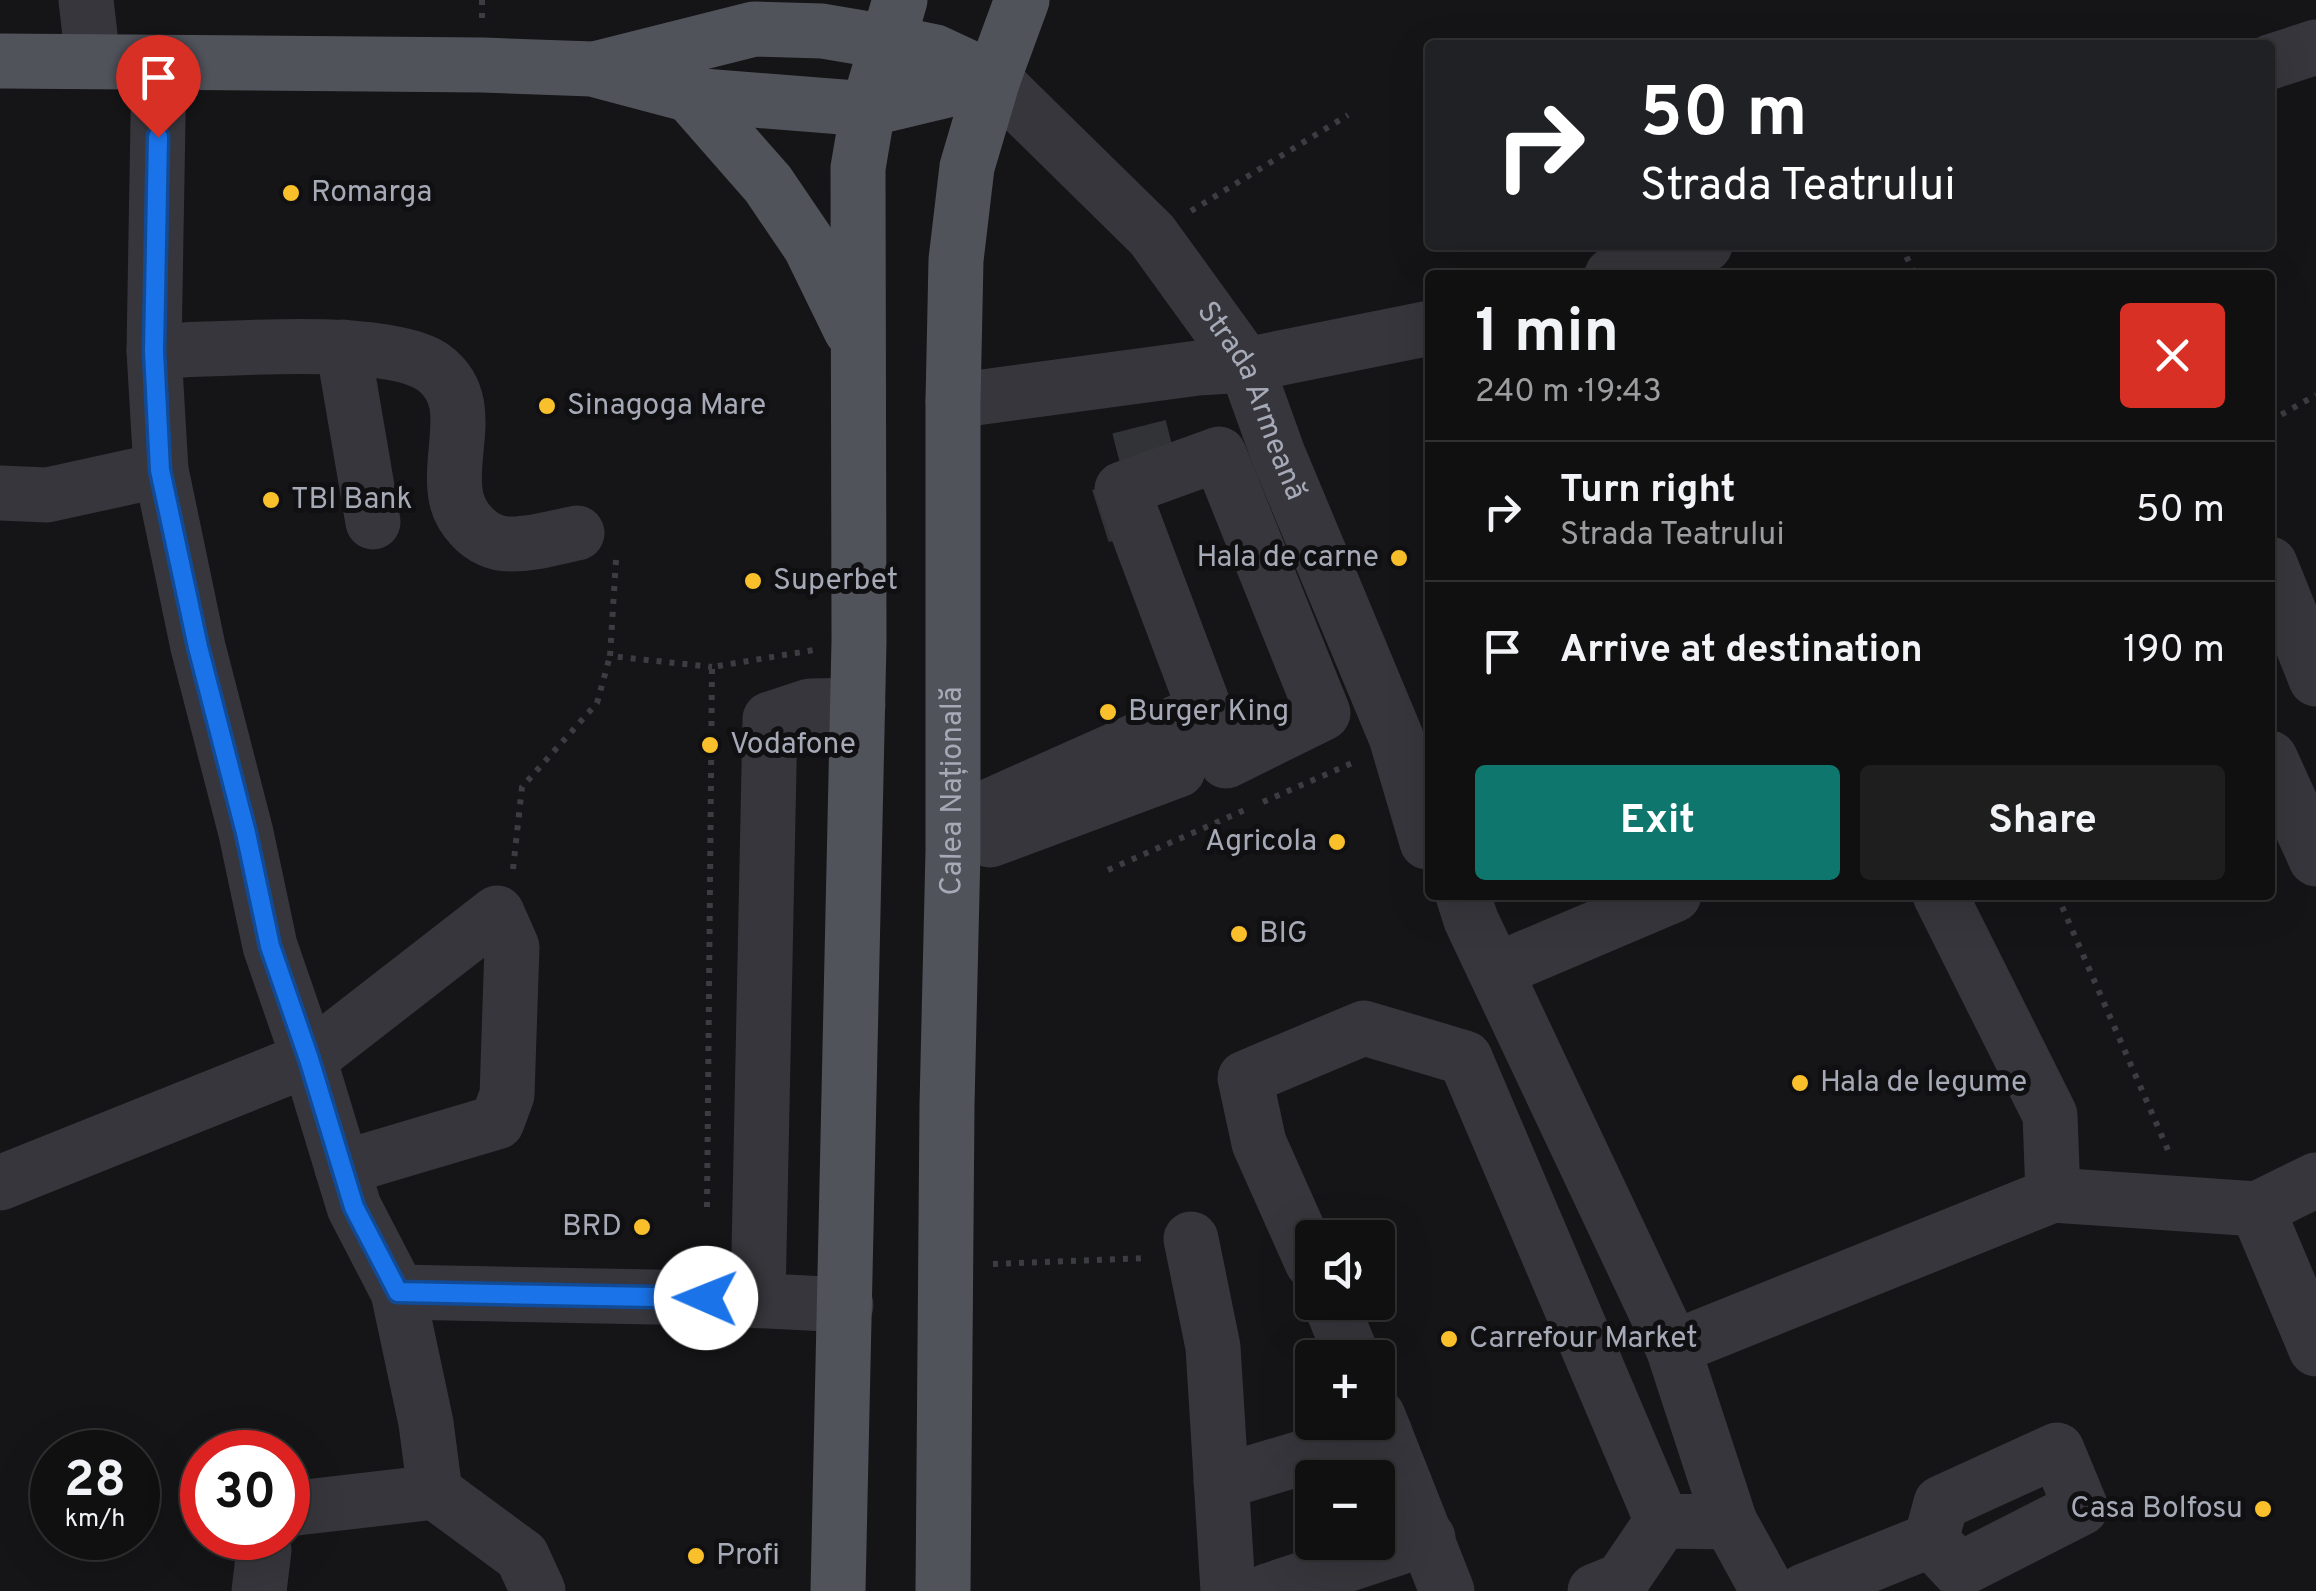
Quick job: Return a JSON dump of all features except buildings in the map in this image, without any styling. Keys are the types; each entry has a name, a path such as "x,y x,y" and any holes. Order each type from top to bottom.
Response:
{"main road":[{"name":"Calea Națională","path":"943,1591 954,836 952,401 956,260 967,167 993,78 1022,0"},
{"path":"592,70 774,14 822,30 894,21 935,52 993,78"},
{"path":"838,1591 858,705 858,168 868,109 894,21"},
{"path":"0,61 592,70 690,95 868,109 993,78"},
{"path":"690,95 768,184 810,246 859,346"}],"street":[{"path":"86,0 93,60"},
{"path":"2275,60 2316,47"},
{"path":"159,62 154,351 160,470 270,946 354,1207 398,1292 426,1423 435,1492"},
{"name":"Strada Armeană","path":"993,78 1152,236 1246,365 1278,454 1396,737 1425,835"},
{"path":"1628,270 1690,250"},
{"path":"952,401 1246,365 1425,329"},
{"path":"154,351 343,347 404,352 433,367 451,385 459,411 454,492 479,536 507,545 577,533"},
{"path":"343,347 373,522"},
{"path":"1219,454 1324,713 1226,760 1205,710 1122,489 1219,454"},
{"path":"0,494 47,495 160,470"},
{"path":"2275,577 2316,680"},
{"path":"732,1299 770,719 810,706 858,705"},
{"path":"954,836 1205,710"},
{"path":"2275,769 2316,859"},
{"path":"954,836 1013,833 1178,770"},
{"path":"1464,900 1673,1348 1730,1522 1768,1591"},
{"path":"1498,970 1662,900"},
{"path":"1942,900 2050,1115 2053,1194"},
{"path":"0,1183 309,1059 498,913 512,947 508,1095 497,1122 342,1168"},
{"path":"1295,1224 1259,1144 1246,1078 1364,1028 1465,1058 1662,1521"},
{"path":"1673,1348 2053,1194 2257,1209 2316,1180"},
{"path":"2257,1209 2316,1349"},
{"path":"1191,1238 1213,1347 1228,1591"},
{"path":"398,1292 846,1305"},
{"path":"1221,1482 1339,1440"},
{"path":"1387,1440 1447,1591"},
{"path":"310,1506 435,1492 522,1556 538,1591"},
{"path":"1662,1521 1730,1522"},
{"path":"1595,1591 1622,1580 1662,1521"},
{"path":"1267,1591 1428,1538"},
{"path":"1804,1591 1931,1540"},
{"path":"259,1591 263,1560"}],"path":[{"path":"1152,236 1348,116"},
{"path":"2275,419 2316,395"},
{"path":"498,913 513,869 522,787 596,703 610,656 617,544 577,533"},
{"path":"610,656 712,667"},
{"path":"2059,900 2192,1204"},
{"path":"946,1264 1164,1257 1191,1238"}],"tunnel":[{"path":"1135,534 1112,462 1198,440"}],"place":[{"name":"Romarga","path":"291,193"},
{"name":"Sinagoga Mare","path":"547,406"},
{"name":"TBI Bank","path":"271,500"},
{"name":"Hala de carne","path":"1399,558"},
{"name":"Superbet","path":"753,581"},
{"name":"Burger King","path":"1108,712"},
{"name":"Vodafone","path":"710,745"},
{"name":"Agricola","path":"1337,842"},
{"name":"BIG","path":"1239,934"},
{"name":"Hala de legume","path":"1800,1083"},
{"name":"BRD","path":"642,1227"},
{"name":"Carrefour Market","path":"1449,1339"},
{"name":"Casa Bolfosu","path":"2263,1509"},
{"name":"Profi","path":"696,1556"}],"route":[{"path":"158,137 154,351 160,470 270,946 354,1207 398,1292 706,1298"}]}
